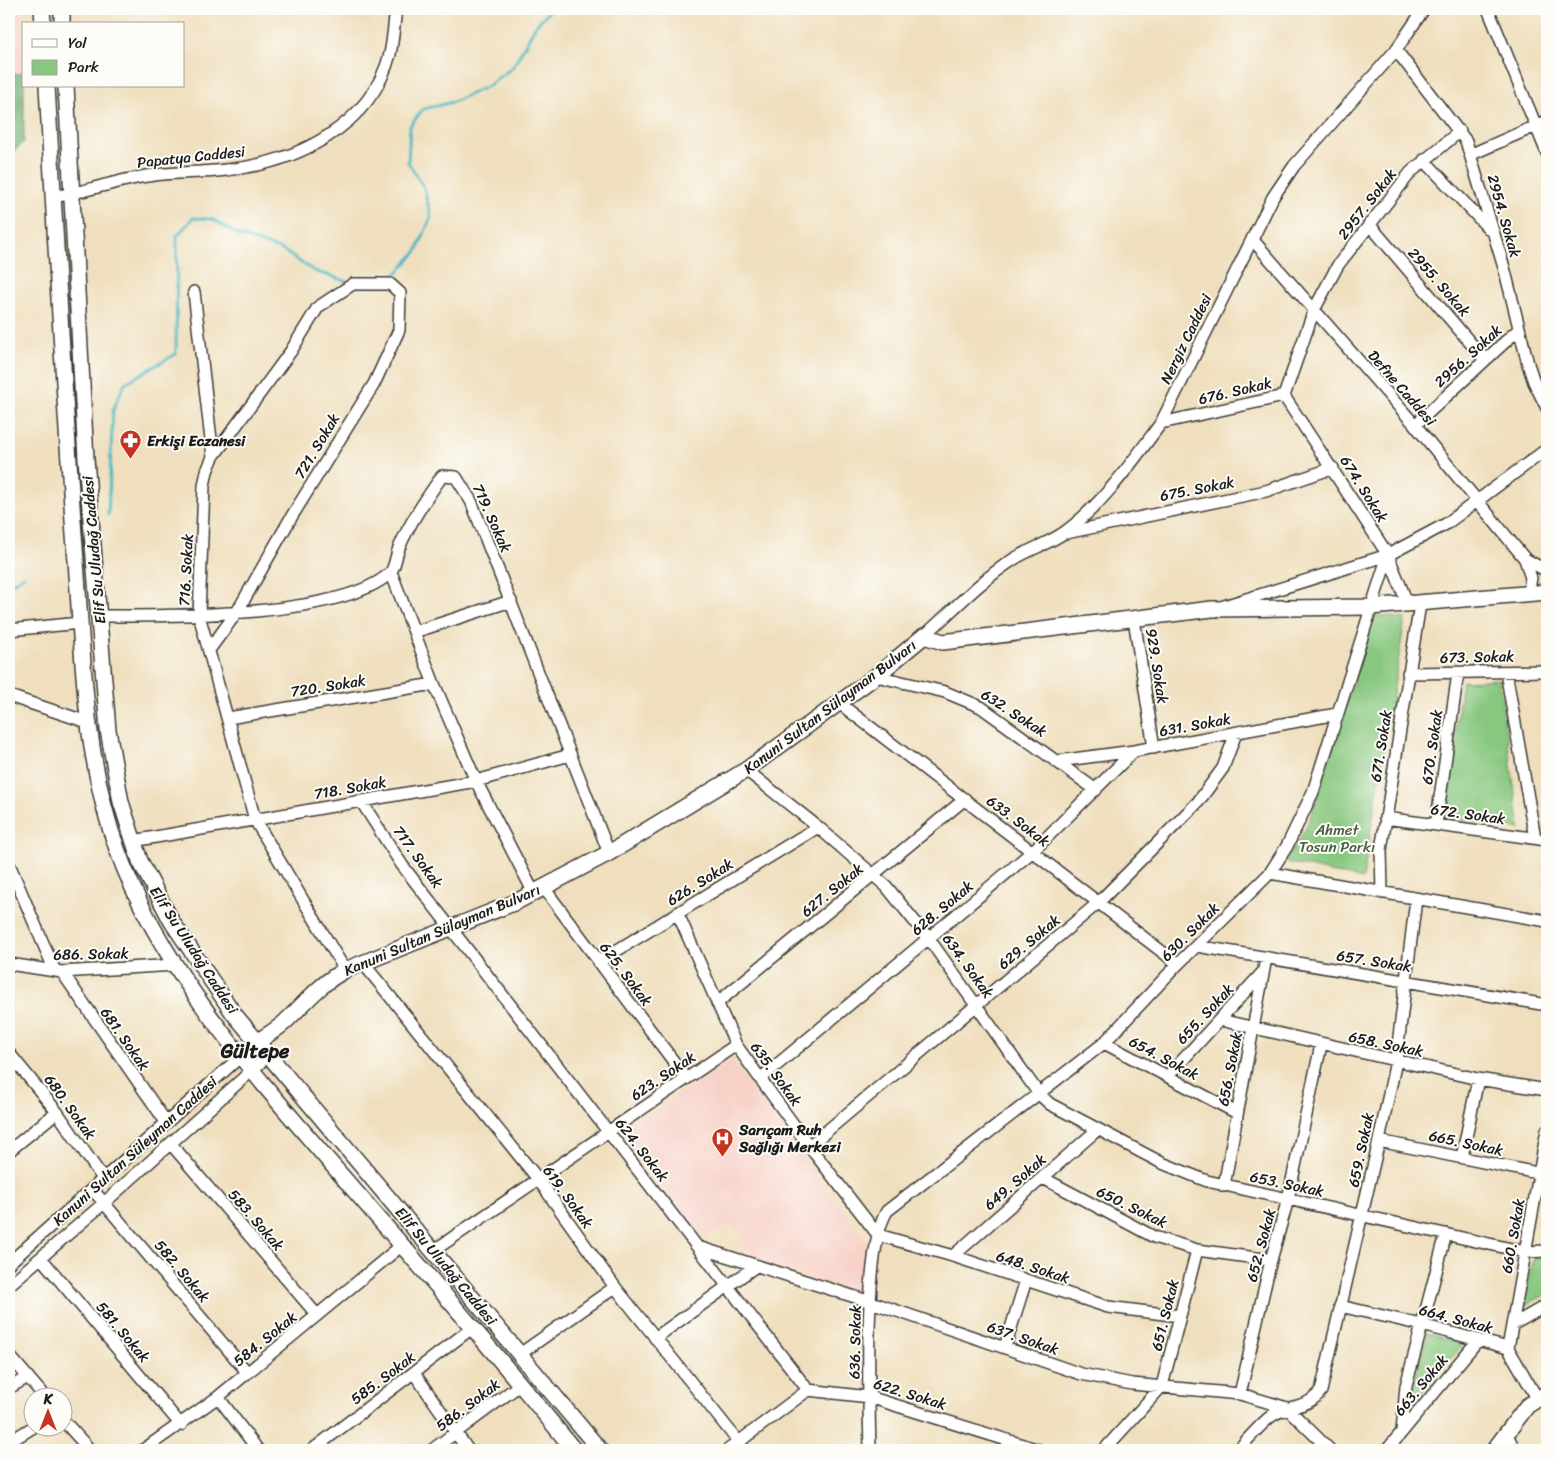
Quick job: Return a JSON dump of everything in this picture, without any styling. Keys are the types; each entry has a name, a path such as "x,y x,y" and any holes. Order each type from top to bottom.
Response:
{"main road":[{"path":"42,9 43,22"},
{"path":"62,9 62,22"},
{"name":"Elif Su Uludağ Caddesi","path":"47,88 65,423 80,623 90,723 100,788 117,849 140,902 175,965 251,1071 521,1384 574,1450"},
{"name":"Elif Su Uludağ Caddesi","path":"66,88 86,459 111,754 132,842 156,895 172,922 234,1014 600,1450"},
{"path":"1212,609 1370,607 1547,592"},
{"name":"Kanuni Sultan Sülayman Bulvarı","path":"285,1022 321,985 345,970 453,928 539,890 609,853 746,770 876,676 924,636 943,642 1212,609"},
{"path":"269,1055 285,1022"},
{"name":"Kanuni Sultan Süleyman Caddesi","path":"258,1042 285,1022"},
{"path":"1494,1450 1506,1433 1542,1396"}],"street":[{"name":"Papatya Caddesi","path":"53,197 72,194 136,177 228,170 267,162 297,153 320,143 336,131 369,99 390,55 396,9"},
{"path":"1488,9 1547,153"},
{"name":"Nergiz Caddesi","path":"924,636 1001,569 1030,550 1064,533 1112,486 1161,423 1273,197 1294,166 1396,50 1420,10"},
{"name":"2954. Sokak","path":"1396,50 1460,131 1472,154 1534,382 1547,408"},
{"path":"1472,154 1547,121"},
{"name":"2957. Sokak","path":"1314,310 1338,265 1399,185 1424,160 1460,131"},
{"path":"1424,160 1493,232"},
{"name":"2955. Sokak","path":"1369,224 1486,360"},
{"name":"Defne Caddesi","path":"1252,239 1415,424 1477,503 1525,559"},
{"name":"716. Sokak","path":"345,970 255,820 199,615 204,486 207,471 213,457 291,351 318,307 354,284"},
{"name":"721. Sokak","path":"209,650 237,612 292,516 374,384 399,330 400,293 390,284 354,284"},
{"path":"194,292 213,457"},
{"name":"676. Sokak","path":"1161,423 1284,396 1314,310"},
{"name":"2956. Sokak","path":"1415,424 1519,329"},
{"name":"674. Sokak","path":"1284,396 1333,468 1388,555 1414,604"},
{"name":"Kanuni Sultan Sülayman Bulvarı","path":"1212,609 1388,555 1440,528 1477,503 1547,449"},
{"name":"675. Sokak","path":"1064,533 1266,491 1333,468"},
{"name":"719. Sokak","path":"391,572 413,518 442,476 456,477 471,501 609,853"},
{"name":"630. Sokak","path":"878,1235 882,1218 887,1211 1104,1043 1178,964 1270,873 1287,846 1313,792 1388,555"},
{"path":"1525,559 1547,569"},
{"path":"1525,559 1531,578 1528,594"},
{"path":"100,616 199,615 308,603 356,594 391,572"},
{"name":"625. Sokak","path":"391,572 434,684 476,781 539,890 598,962 686,1078"},
{"path":"414,632 510,601"},
{"name":"671. Sokak","path":"1382,892 1380,866 1385,818 1408,673 1414,604"},
{"name":"929. Sokak","path":"1134,619 1154,748"},
{"path":"9,630 80,623"},
{"name":"673. Sokak","path":"1408,673 1547,671"},
{"path":"1506,672 1535,838"},
{"name":"670. Sokak","path":"1436,825 1458,673"},
{"name":"632. Sokak","path":"876,676 945,692 975,704 999,718 1096,790"},
{"name":"720. Sokak","path":"228,718 434,684"},
{"path":"9,696 90,723"},
{"name":"633. Sokak","path":"839,703 1033,850 1178,964"},
{"name":"631. Sokak","path":"1058,761 1154,748 1337,714"},
{"name":"629. Sokak","path":"809,1146 1098,903 1198,802 1223,768 1236,733"},
{"name":"628. Sokak","path":"760,1079 1033,850 1134,751"},
{"name":"718. Sokak","path":"132,842 476,781 570,754"},
{"name":"634. Sokak","path":"746,770 874,874 929,939 978,1005 1039,1094"},
{"name":"627. Sokak","path":"716,1003 965,799"},
{"name":"717. Sokak","path":"361,801 402,865 453,928"},
{"name":"672. Sokak","path":"1385,818 1547,840"},
{"name":"626. Sokak","path":"598,962 818,827"},
{"name":"681. Sokak","path":"9,864 58,972 166,1122"},
{"path":"1270,873 1547,921"},
{"name":"659. Sokak","path":"1287,1408 1312,1402 1320,1390 1362,1215 1396,1061 1416,899"},
{"name":"635. Sokak","path":"678,914 736,1045 809,1146 878,1235"},
{"name":"624. Sokak","path":"453,928 808,1390"},
{"name":"657. Sokak","path":"1197,946 1547,1005"},
{"name":"656. Sokak","path":"1224,1186 1266,958"},
{"name":"619. Sokak","path":"363,963 538,1179 615,1287 741,1446"},
{"name":"686. Sokak","path":"9,964 58,972 175,965"},
{"name":"655. Sokak","path":"1168,1076 1265,971"},
{"name":"658. Sokak","path":"1220,1020 1321,1045 1478,1079 1547,1090"},
{"name":"Kanuni Sultan Süleyman Caddesi","path":"9,1263 258,1042"},
{"name":"654. Sokak","path":"1104,1043 1237,1113"},
{"name":"623. Sokak","path":"433,1251 736,1045"},
{"name":"652. Sokak","path":"1240,1394 1271,1260 1288,1199 1321,1045"},
{"name":"680. Sokak","path":"9,1053 57,1112 104,1180"},
{"path":"9,1285 171,1144 269,1055"},
{"path":"1462,1158 1478,1079"},
{"name":"653. Sokak","path":"1039,1094 1065,1114 1185,1174 1224,1186 1525,1252 1547,1251"},
{"path":"9,1151 57,1112"},
{"name":"649. Sokak","path":"953,1256 1097,1130"},
{"name":"660. Sokak","path":"1508,1348 1525,1252 1543,1174 1547,1130"},
{"name":"665. Sokak","path":"1379,1141 1543,1174"},
{"name":"583. Sokak","path":"171,1144 318,1315"},
{"name":"650. Sokak","path":"1043,1178 1144,1233 1197,1250 1271,1260"},
{"name":"582. Sokak","path":"93,1190 248,1372"},
{"path":"1402,1432 1406,1386 1446,1234"},
{"name":"648. Sokak","path":"878,1235 953,1256 1108,1307 1180,1316"},
{"name":"636. Sokak","path":"870,1450 871,1302 878,1235"},
{"name":"584. Sokak","path":"144,1450 218,1397 401,1246"},
{"name":"637. Sokak","path":"698,1247 871,1302 1082,1374 1110,1380 1240,1394 1287,1408"},
{"name":"651. Sokak","path":"1162,1386 1197,1250"},
{"name":"581. Sokak","path":"41,1258 181,1425"},
{"path":"655,1338 756,1266"},
{"path":"1005,1347 1026,1280"},
{"path":"520,1354 615,1287"},
{"path":"1512,1324 1547,1305"},
{"name":"664. Sokak","path":"1340,1306 1508,1348 1542,1396"},
{"name":"585. Sokak","path":"312,1450 472,1328"},
{"name":"663. Sokak","path":"1387,1450 1478,1340"},
{"path":"9,1355 36,1386"},
{"path":"414,1373 468,1450"},
{"path":"9,1388 28,1377"},
{"name":"586. Sokak","path":"432,1450 521,1384"},
{"path":"1104,1450 1162,1386"},
{"path":"728,1450 741,1446 808,1390"},
{"name":"622. Sokak","path":"808,1390 869,1397 1039,1450"},
{"path":"218,1397 258,1450"},
{"path":"1238,1450 1271,1416 1287,1408 1330,1450"},
{"path":"72,1430 90,1450"},
{"path":"1506,1433 1515,1450"},
{"path":"9,1442 22,1434"}],"shaded area":[{"path":"9,9 21,9 22,88 26,88 26,96 24,142 9,156"},
{"name":"Sarıçam Ruh Sağlığı Merkezi","path":"732,1060 867,1243 868,1261 863,1294 733,1255 745,1245 730,1224 705,1238 619,1132"}],"green space":[{"path":"22,73 22,88 24,88 24,142 9,156 9,74"},
{"name":"Ahmet Tosun Parkı","path":"1374,615 1405,619 1363,879 1285,862 1305,830 1312,813"},
{"path":"1499,679 1520,829 1444,817 1462,681"},
{"path":"1547,1256 1547,1294 1522,1307 1534,1257"},
{"path":"1428,1333 1464,1343 1410,1408 1412,1386"}],"waterway":[{"path":"389,282 417,251 431,217 424,188 408,162 410,126 423,109 453,102 488,86 513,67 536,25 551,9"},
{"path":"108,515 113,410 125,383 176,354 177,236 193,218 212,219 238,235 282,250 314,271 349,282"},
{"path":"9,585 24,576"}],"place":[{"name":"Erkişi Eczanesi","path":"131,460"},
{"name":"Sarıçam Ruh Sağlığı Merkezi","path":"723,1158"}],"district":[{"name":"Gültepe","path":"255,1051"}]}
